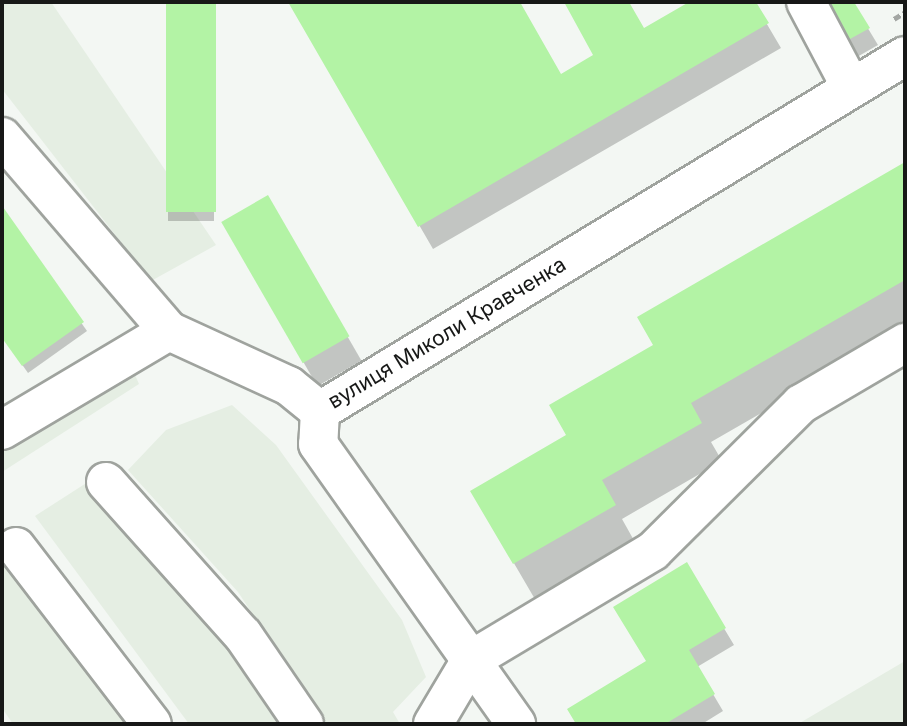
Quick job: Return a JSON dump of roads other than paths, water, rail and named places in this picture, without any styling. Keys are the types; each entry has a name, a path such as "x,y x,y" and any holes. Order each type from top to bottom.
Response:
{"street":[{"path":"806,2 851,87"},
{"name":"вулиця Миколи Кравченка","path":"2,136 169,331 289,386 320,411 905,56"},
{"path":"2,430 169,331"},
{"path":"433,724 471,660 653,551 801,404 905,343"},
{"path":"320,411 318,444 516,724"},
{"path":"106,482 243,635 304,724"},
{"path":"16,547 152,724"}]}
